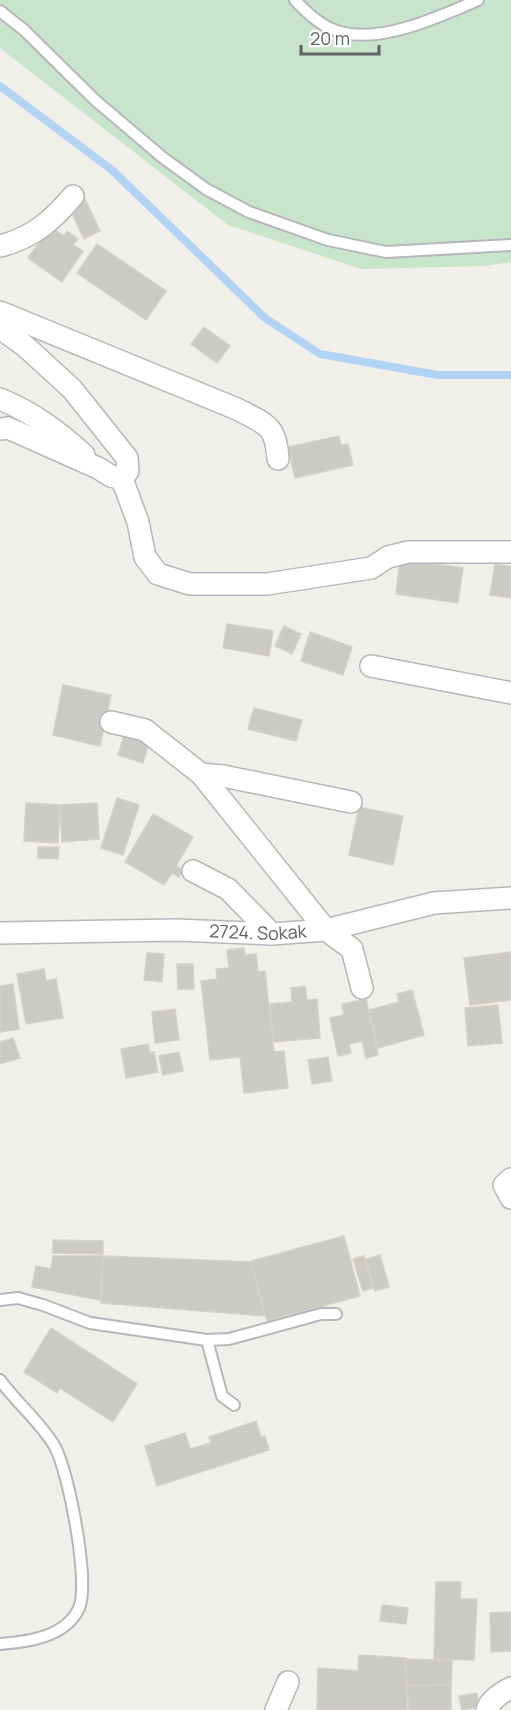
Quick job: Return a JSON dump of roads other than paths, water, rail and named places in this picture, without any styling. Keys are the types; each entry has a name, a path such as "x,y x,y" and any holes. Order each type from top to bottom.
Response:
{"street":[{"path":"0,246 29,236 44,227 73,196"},
{"path":"0,312 237,409 269,426 278,445 279,459"},
{"path":"0,328 25,346 72,389 100,423 127,458 128,471 122,479"},
{"path":"0,399 56,429 98,468"},
{"path":"0,429 8,428 122,479"},
{"path":"122,479 138,522 145,557 158,574 190,584 267,584 371,568 388,557 408,552 511,552"},
{"path":"371,666 511,693"},
{"path":"111,722 145,730 201,774 326,930 352,949 362,988"},
{"path":"201,774 223,776 351,802"},
{"path":"193,871 228,889 272,934"},
{"name":"2724. Sokak","path":"0,933 176,930 272,934 326,930 434,903 511,898"},
{"path":"511,1179 504,1185 511,1198"},
{"path":"276,1710 288,1682"},
{"path":"487,1710 502,1692 511,1688"}],"lane":[{"path":"295,0 312,18 342,33 363,36 386,33 478,0"},
{"path":"0,11 24,30 95,100 162,157 206,189 249,212 328,240 386,252 511,245"},
{"path":"0,1300 18,1298 90,1323 207,1340 229,1339 321,1314 336,1314"},
{"path":"207,1340 222,1396 234,1405"},
{"path":"0,1380 55,1446 72,1500 82,1588 80,1607 69,1622 59,1630 19,1643 0,1644"}],"waterway":[{"path":"0,86 112,170 265,318 320,354 438,375 511,375"}]}
